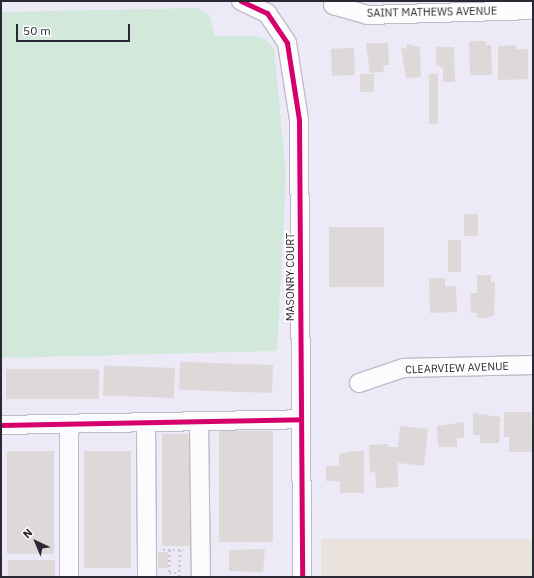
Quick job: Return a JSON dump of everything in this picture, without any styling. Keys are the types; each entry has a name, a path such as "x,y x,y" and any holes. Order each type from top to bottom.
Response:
{"street":[{"name":"MASONRY COURT","path":"241,1 267,13 287,43 299,120 302,577"},
{"name":"SAINT MATHEWS AVENUE","path":"333,5 367,15 533,10"},
{"name":"CLEARVIEW AVENUE","path":"360,383 403,368 533,366"},
{"path":"1,425 301,419"},
{"path":"199,421 201,577"},
{"path":"146,422 147,577"},
{"path":"69,424 69,577"}],"path":[{"path":"147,549 200,550"},
{"path":"170,550 169,573 179,573"},
{"path":"179,577 180,550"}],"shaded area":[{"path":"321,539 533,539 533,577 321,577"}],"green space":[{"path":"197,8 209,15 215,36 253,36 265,39 274,49 286,175 277,351 1,358 1,12"}],"building":[{"path":"469,41 486,41 486,45 491,45 492,75 470,75"},
{"path":"366,43 388,43 389,65 383,65 384,72 370,73"},
{"path":"407,44 420,47 421,77 406,78 401,48 407,48"},
{"path":"516,45 516,49 528,49 528,79 498,80 498,46"},
{"path":"436,47 454,47 455,82 443,82 443,68 436,65"},
{"path":"354,48 355,75 332,76 331,49"},
{"path":"360,74 374,74 374,92 360,92"},
{"path":"429,74 438,74 438,124 429,124"},
{"path":"464,214 478,214 478,236 464,236"},
{"path":"329,227 384,227 384,287 329,287"},
{"path":"448,240 461,240 461,272 448,272"},
{"path":"477,275 491,275 491,282 495,282 494,315 487,318 477,318 477,313 471,313 470,293 477,293"},
{"path":"429,278 445,278 445,287 456,286 457,312 430,313"},
{"path":"180,362 273,365 272,393 179,390"},
{"path":"104,366 175,368 174,398 103,396"},
{"path":"6,369 99,369 99,399 6,399"},
{"path":"504,412 531,412 532,452 509,452 509,437 504,437"},
{"path":"473,413 500,417 499,443 480,443 480,435 473,435"},
{"path":"464,422 464,438 457,438 457,447 438,447 437,426"},
{"path":"400,426 428,429 424,466 396,463"},
{"path":"219,431 273,431 273,542 219,542"},
{"path":"162,434 192,434 192,546 162,546"},
{"path":"388,444 387,447 397,447 398,487 376,488 375,472 370,473 369,445"},
{"path":"7,451 54,451 54,554 7,554"},
{"path":"84,451 131,451 131,568 84,568"},
{"path":"353,451 364,451 364,493 340,493 340,481 326,481 326,466 339,466 339,454"},
{"path":"265,549 263,572 229,571 229,550"},
{"path":"158,552 168,552 168,568 158,568"},
{"path":"8,560 55,560 55,577 8,577"}],"cycle path":[{"path":"241,1 267,13 287,43 299,120 302,577"},
{"path":"1,425 301,419"}]}
